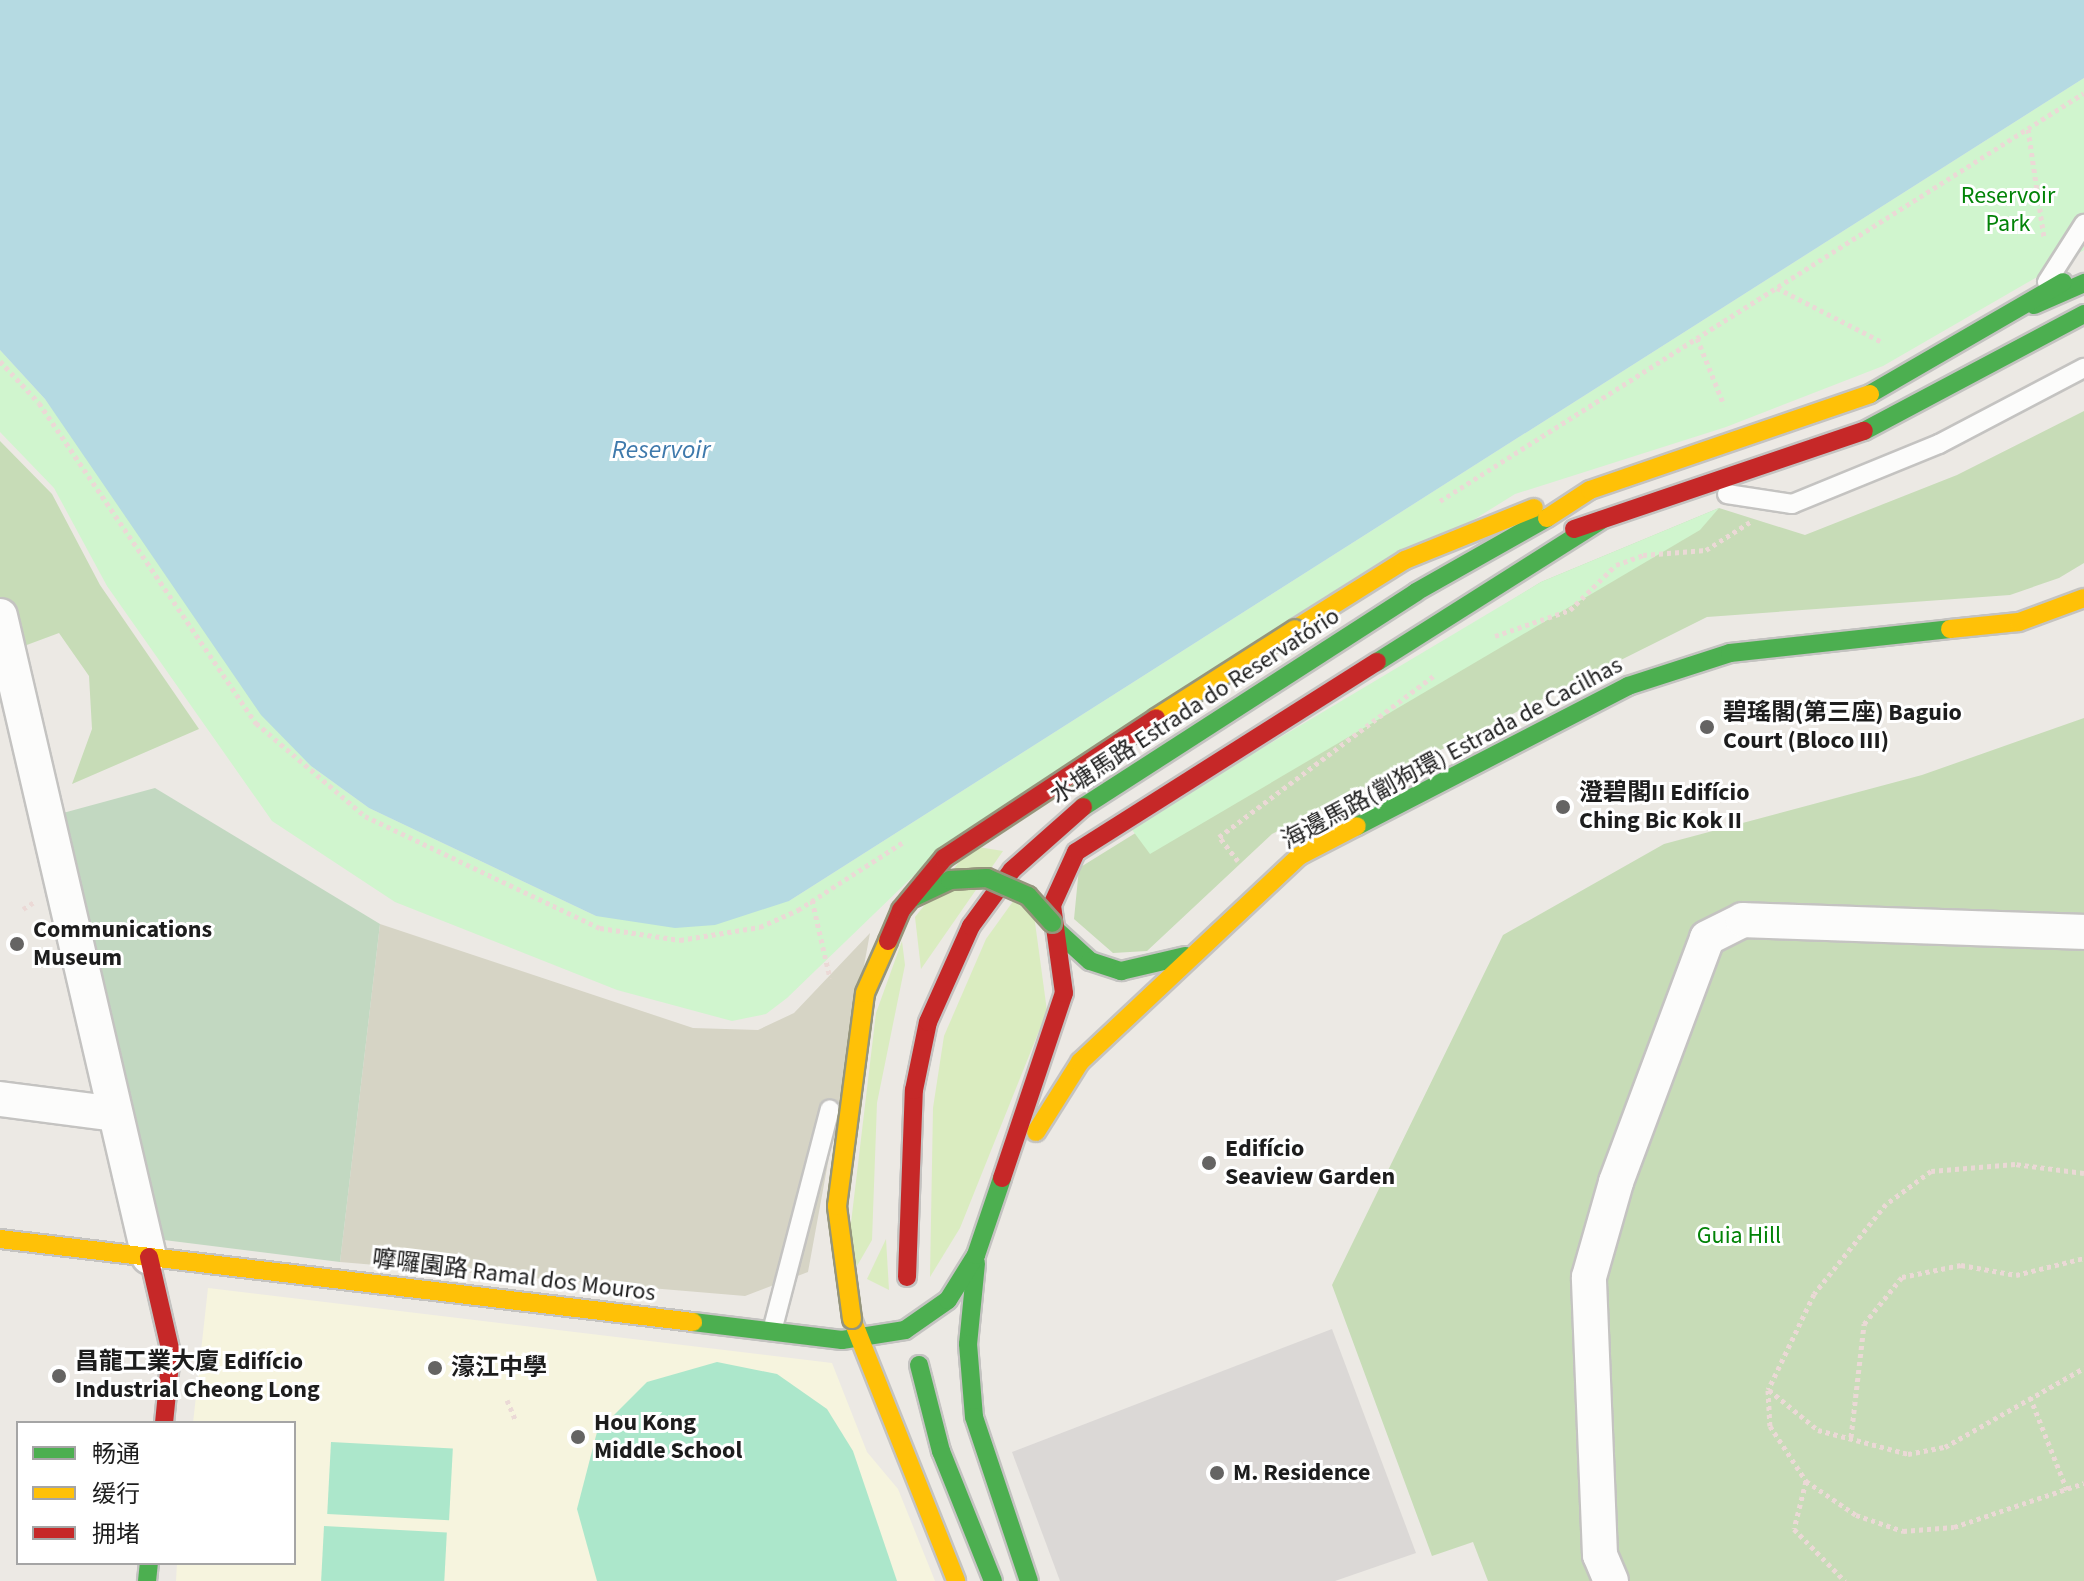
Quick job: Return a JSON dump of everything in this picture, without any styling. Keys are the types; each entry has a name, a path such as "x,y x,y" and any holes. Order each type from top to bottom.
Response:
{"main road":[{"name":"水塘馬路 Estrada do Reservatório","path":"907,1277 913,1104 928,1022 971,926 1012,870 1089,800 1416,592 1499,550 1590,490 1739,442 1866,396 2034,305 2084,265"},
{"path":"2034,305 2084,283"},
{"name":"水塘馬路 Estrada do Reservatório","path":"1499,550 1701,489 1907,413 2084,314"},
{"path":"956,1581 852,1319 837,1206 865,993 901,910 936,866 980,830 1405,560 1486,522 1590,490"},
{"path":"1029,1581 992,1486 974,1417 968,1344 980,1245 1065,985 1054,927 1059,877 1086,842 1394,646 1600,521"},
{"name":"海邊馬路(劏狗環) Estrada de Cacilhas","path":"991,1207 1070,1074 1197,947 1299,856 1662,672 1742,651 2019,622 2084,598"},
{"path":"901,910 936,884 987,878 1028,896 1054,927 1090,961 1129,971 1161,967 1197,947"},
{"name":"嚤囉園路 Ramal dos Mouros","path":"0,1239 860,1340 905,1330 941,1308 980,1245"},
{"path":"149,1257 171,1353 164,1421"},
{"path":"919,1365 941,1451 993,1581"}],"street":[{"path":"0,616 149,1257"},
{"path":"1611,1581 1600,1555 1589,1277 1695,955 1707,938 1743,920 2084,932"},
{"path":"0,1099 115,1114"}],"lane":[{"path":"2034,305 2084,224"},
{"path":"1701,489 1792,504 1939,444 2084,368"},
{"path":"772,1331 830,1109"}],"path":[{"path":"1429,508 2084,93"},
{"path":"2028,129 2050,278"},
{"path":"1776,288 1891,347"},
{"path":"1697,338 1739,442"},
{"path":"0,361 39,403 256,723 365,816 600,928 680,940 760,927 798,910 911,838"},
{"path":"1484,639 1544,625 1616,565 1643,555 1706,550 1735,537 1771,501"},
{"path":"1241,865 1219,837 1446,667"},
{"path":"2084,1173 2015,1164 1931,1171 1886,1204 1814,1294 1768,1390 1770,1426 1806,1481 1856,1515 1903,1531 1954,1527 2084,1483"},
{"path":"1851,1437 1864,1324 1902,1277 1961,1265 2016,1275 2084,1258"},
{"path":"1768,1390 1791,1416 1908,1454 1945,1447 2084,1368"},
{"path":"2030,1397 2067,1490"},
{"path":"507,1400 516,1421"},
{"path":"1806,1481 1794,1529 1845,1581"}],"shaded area":[{"path":"380,924 693,1028 758,1030 794,1013 870,933 808,1272 745,1296 340,1262"},
{"name":"Hou Kong Middle School","path":"208,1288 832,1363 867,1452 898,1489 935,1581 176,1581 177,1565 296,1565 296,1421 193,1421"},
{"path":"1332,1329 1416,1553 1335,1581 1060,1581 1012,1452"}],"green space":[{"name":"Reservoir Park","path":"2084,78 2084,250 1883,366 1726,427 1515,494 933,857 787,998 766,1014 732,1021 617,990 395,902 272,821 107,586 54,488 0,432 0,350 45,399 311,766 369,808 596,916 789,901"},
{"path":"2084,411 2084,563 2059,578 2010,595 1707,617 1272,834 1147,951 1113,953 1074,919 1079,868 1541,582 1719,508 1805,535 1957,475"},
{"path":"0,441 52,494 100,585 199,729 72,784 92,729 89,676 59,633 16,649 0,666"},
{"path":"1719,508 1700,530 1150,854 1130,827 1541,582"},
{"name":"Guia Hill","path":"2084,718 2084,1581 1488,1581 1473,1542 1432,1556 1332,1285 1503,935 1664,844 1922,775"},
{"path":"155,788 380,924 340,1262 156,1239 63,813"},
{"path":"972,846 1003,851 921,969 915,917"},
{"path":"1014,900 1034,915 1047,1011 960,1228 930,1277 933,1108 944,1036 986,939"},
{"path":"902,941 905,965 877,1103 872,1240 857,1266 848,1248 876,1013"},
{"path":"886,1239 889,1290 867,1279"},
{"path":"717,1362 777,1374 827,1409 853,1451 897,1581 597,1581 577,1509 597,1432 647,1382"},
{"path":"331,1442 453,1448 449,1520 327,1514"},
{"path":"324,1526 447,1532 444,1581 321,1581"}],"water":[{"name":"Reservoir","path":"0,0 2084,0 2084,78 789,901 715,925 675,928 596,916 369,808 311,766 261,715 45,399 0,350"}],"traffic: fast":[{"path":"1870,394 2063,282"},
{"path":"2034,305 2084,283"},
{"path":"1864,431 2084,314"},
{"path":"1083,807 1416,592 1547,518"},
{"path":"1377,662 1600,521"},
{"path":"1357,826 1628,686 1730,653 1950,629"},
{"path":"914,897 950,880 987,878 1028,896 1052,923"},
{"path":"1056,930 1090,961 1121,971 1185,956"},
{"path":"693,1322 842,1340 905,1330 948,1300 976,1255 1002,1178"},
{"path":"976,1263 968,1344 974,1417 1029,1581"},
{"path":"919,1365 941,1451 993,1581"},
{"path":"147,1581 149,1565"}],"traffic: slow":[{"path":"1547,518 1590,490 1870,394"},
{"path":"1295,629 1405,560 1534,508"},
{"path":"1950,629 2019,622 2084,598"},
{"path":"1156,718 1295,629"},
{"path":"1036,1132 1080,1062 1299,856 1357,826"},
{"path":"852,1319 837,1206 865,993 888,941"},
{"path":"0,1239 693,1322"},
{"path":"852,1319 956,1581"}],"traffic: jam":[{"path":"1574,529 1864,431"},
{"path":"1002,1178 1064,993 1052,905 1076,852 1377,662"},
{"path":"888,941 901,910 944,858 1156,718"},
{"path":"907,1277 914,1090 928,1022 971,926 1012,870 1083,807"},
{"path":"149,1257 171,1353 164,1421"}],"place":[{"name":"碧瑤閣(第三座) Baguio Court (Bloco III)","path":"1707,727"},
{"name":"澄碧閣II Edifício Ching Bic Kok II","path":"1563,807"},
{"name":"Communications Museum","path":"17,944"},
{"name":"Edifício Seaview Garden","path":"1209,1163"},
{"name":"濠江中學","path":"435,1368"},
{"name":"昌龍工業大廈 Edifício Industrial Cheong Long","path":"59,1376"},
{"name":"Hou Kong Middle School","path":"578,1437"},
{"name":"M. Residence","path":"1217,1473"}]}
